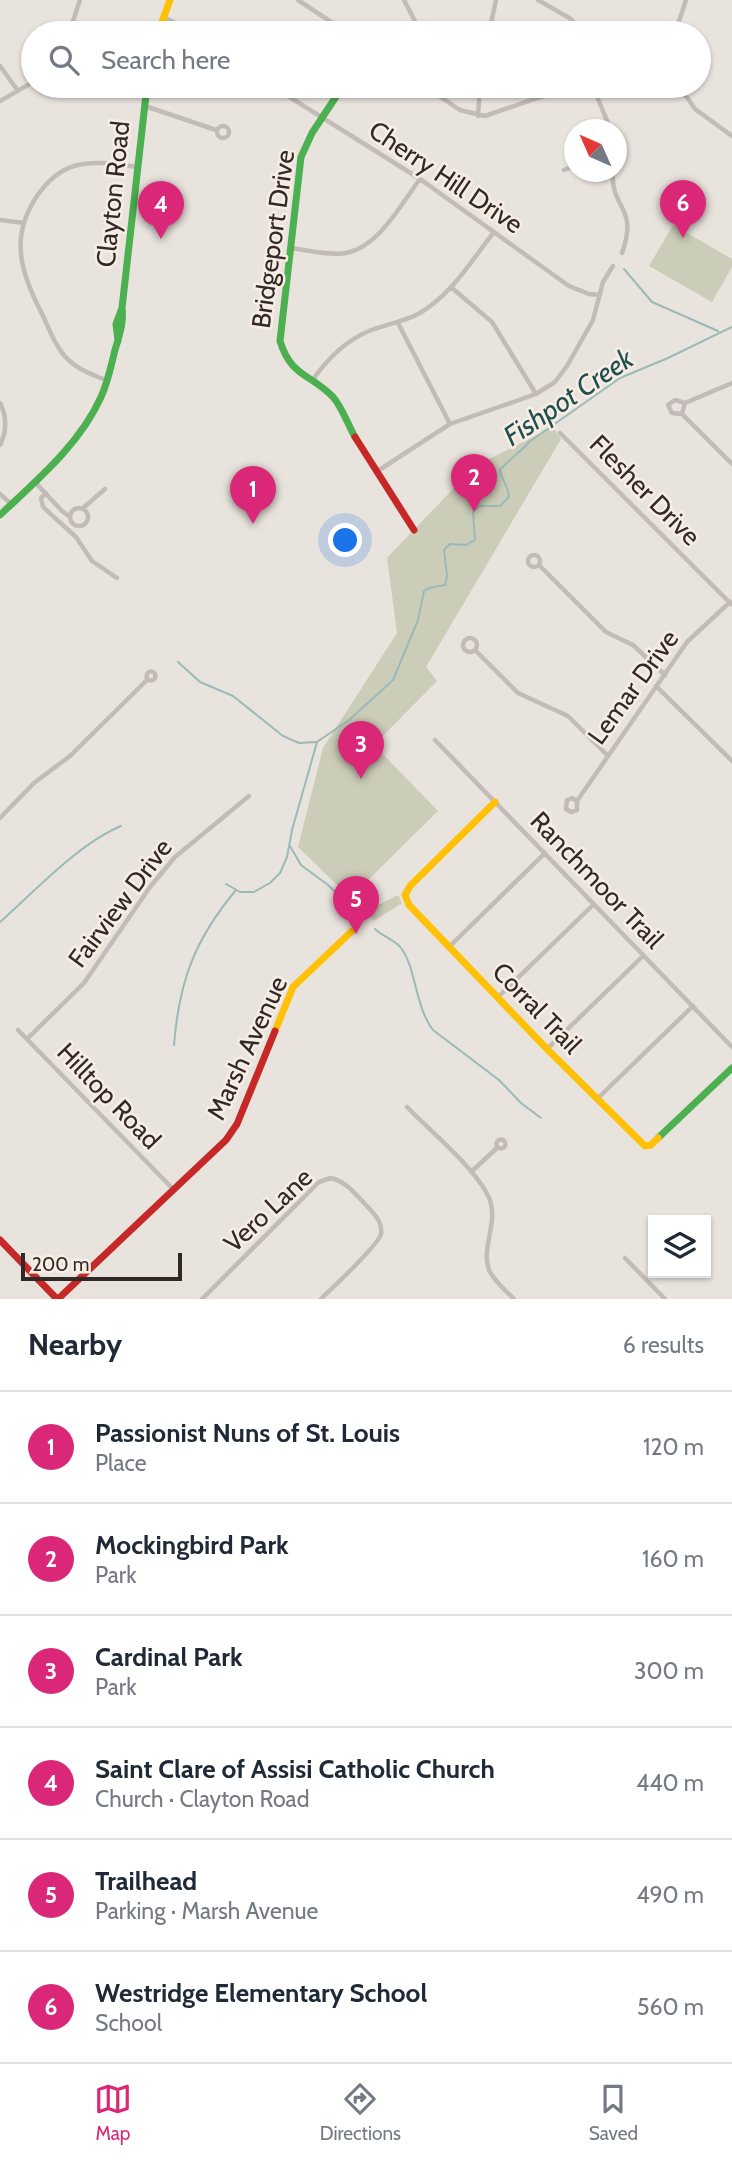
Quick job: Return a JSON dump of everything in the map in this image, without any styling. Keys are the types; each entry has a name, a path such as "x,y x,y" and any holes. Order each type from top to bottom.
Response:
{"street":[{"path":"73,21 80,0"},
{"path":"162,21 170,0"},
{"path":"298,0 330,21"},
{"path":"404,0 415,21"},
{"path":"492,21 496,0"},
{"path":"538,0 573,21"},
{"path":"679,21 686,0"},
{"path":"164,17 171,21"},
{"path":"0,66 18,91"},
{"path":"0,101 21,89"},
{"name":"Clayton Road","path":"1,512 83,428 96,409 108,381 124,316 122,308 145,98"},
{"name":"Cherry Hill Drive","path":"290,98 420,179 569,286 589,294 600,295"},
{"name":"Bridgeport Drive","path":"335,98 301,157 279,337 289,363 334,398 376,472 414,530"},
{"path":"442,98 460,110 478,116 493,115 537,98"},
{"path":"478,116 479,98"},
{"path":"598,98 606,119"},
{"path":"687,98 695,109 732,136"},
{"path":"144,106 216,130"},
{"path":"108,381 76,367 62,354 26,282 20,246 30,207 45,186 71,167 94,162 137,166"},
{"path":"289,248 340,253 359,248 378,234 420,179"},
{"path":"613,182 613,189 625,209 629,228 622,253"},
{"path":"0,220 24,223"},
{"path":"312,381 329,358 347,344 370,331 420,313 452,288 494,232"},
{"path":"376,472 450,424 536,394 555,382 593,320 603,282 613,266"},
{"path":"452,288 492,321 536,394"},
{"path":"398,323 450,424"},
{"path":"732,383 685,403 675,400 668,405 672,413 682,414 732,464"},
{"path":"0,402 6,424 5,436 0,445"},
{"path":"682,414 685,403"},
{"name":"Flesher Drive","path":"561,433 731,603"},
{"path":"34,481 71,517 74,524 84,525 88,518 83,509"},
{"path":"71,517 74,510 83,509 106,489"},
{"path":"46,493 41,498 43,506 76,537 96,565 117,578"},
{"path":"0,494 11,504"},
{"path":"539,565 606,632 633,645 665,675"},
{"name":"Lemar Drive","path":"577,801 687,642 731,603"},
{"path":"475,650 518,692 568,716 607,755"},
{"path":"0,818 34,783 70,757 148,679"},
{"path":"656,686 732,761"},
{"name":"Ranchmoor Trail","path":"435,740 732,1047"},
{"name":"Fairview Drive","path":"27,1039 84,983 150,887 175,856 249,796"},
{"name":"Corral Trail","path":"495,802 410,886 405,895 409,905 547,1049 645,1146 652,1145 732,1068"},
{"path":"449,947 545,853"},
{"path":"498,998 594,904"},
{"name":"Marsh Avenue","path":"58,1299 231,1133 293,987 352,931"},
{"path":"547,1049 643,956"},
{"path":"597,1100 694,1006"},
{"name":"Hilltop Road","path":"18,1030 173,1189"},
{"path":"407,1107 471,1172 486,1192 493,1217 487,1260 489,1270 514,1299"},
{"path":"471,1172 498,1147"},
{"name":"Vero Lane","path":"202,1299 319,1182 331,1178 349,1187 378,1219 381,1233 373,1246 321,1299"},
{"path":"0,1240 58,1299"},
{"path":"625,1258 665,1299"}],"green space":[{"path":"673,225 732,259 732,267 712,302 649,266"},
{"path":"553,427 561,439 426,667 437,681 374,745 438,811 362,886 380,904 398,895 402,903 374,921 298,847 323,748 397,633 387,558 475,466"}],"waterway":[{"path":"624,269 652,302 718,331"},
{"name":"Fishpot Creek","path":"226,884 240,892 254,892 270,883 280,873 287,857 317,742 349,720 393,680 418,620 424,591 445,585 447,576 444,550 450,544 466,545 475,540 473,512 479,506 500,506 509,497 500,470 503,466 529,442 620,378 732,327"},
{"path":"178,662 200,682 233,696 283,736 299,743 316,742"},
{"name":"Fishpot Creek","path":"0,922 73,856 121,826"},
{"path":"290,846 301,865 328,885 352,908"},
{"path":"174,1045 180,1001 192,962 210,926 236,890"},
{"path":"375,929 398,945 406,956 427,1021 433,1030 499,1080 521,1103 541,1118"}],"traffic: fast":[{"path":"0,515 70,446 92,414 106,386 122,324 146,98"},
{"path":"335,98 312,133 301,157 280,341 290,362 333,397 355,437"},
{"path":"118,341 116,324 122,308"},
{"path":"658,1138 732,1068"}],"traffic: slow":[{"path":"162,21 170,0"},
{"path":"495,802 410,886 405,895 409,905 547,1049 645,1146 651,1145 658,1138"},
{"path":"275,1031 293,987 352,931"}],"traffic: jam":[{"path":"355,437 414,530"},
{"path":"58,1299 226,1140 237,1124 275,1031"},
{"path":"0,1240 57,1299"}],"place":[{"name":"Westridge Elementary School","path":"683,238"},
{"name":"Saint Clare of Assisi Catholic Church","path":"161,239"},
{"name":"Mockingbird Park","path":"474,512"},
{"name":"Passionist Nuns of St. Louis","path":"253,524"},
{"name":"Cardinal Park","path":"361,779"},
{"name":"Trailhead","path":"356,934"}]}
